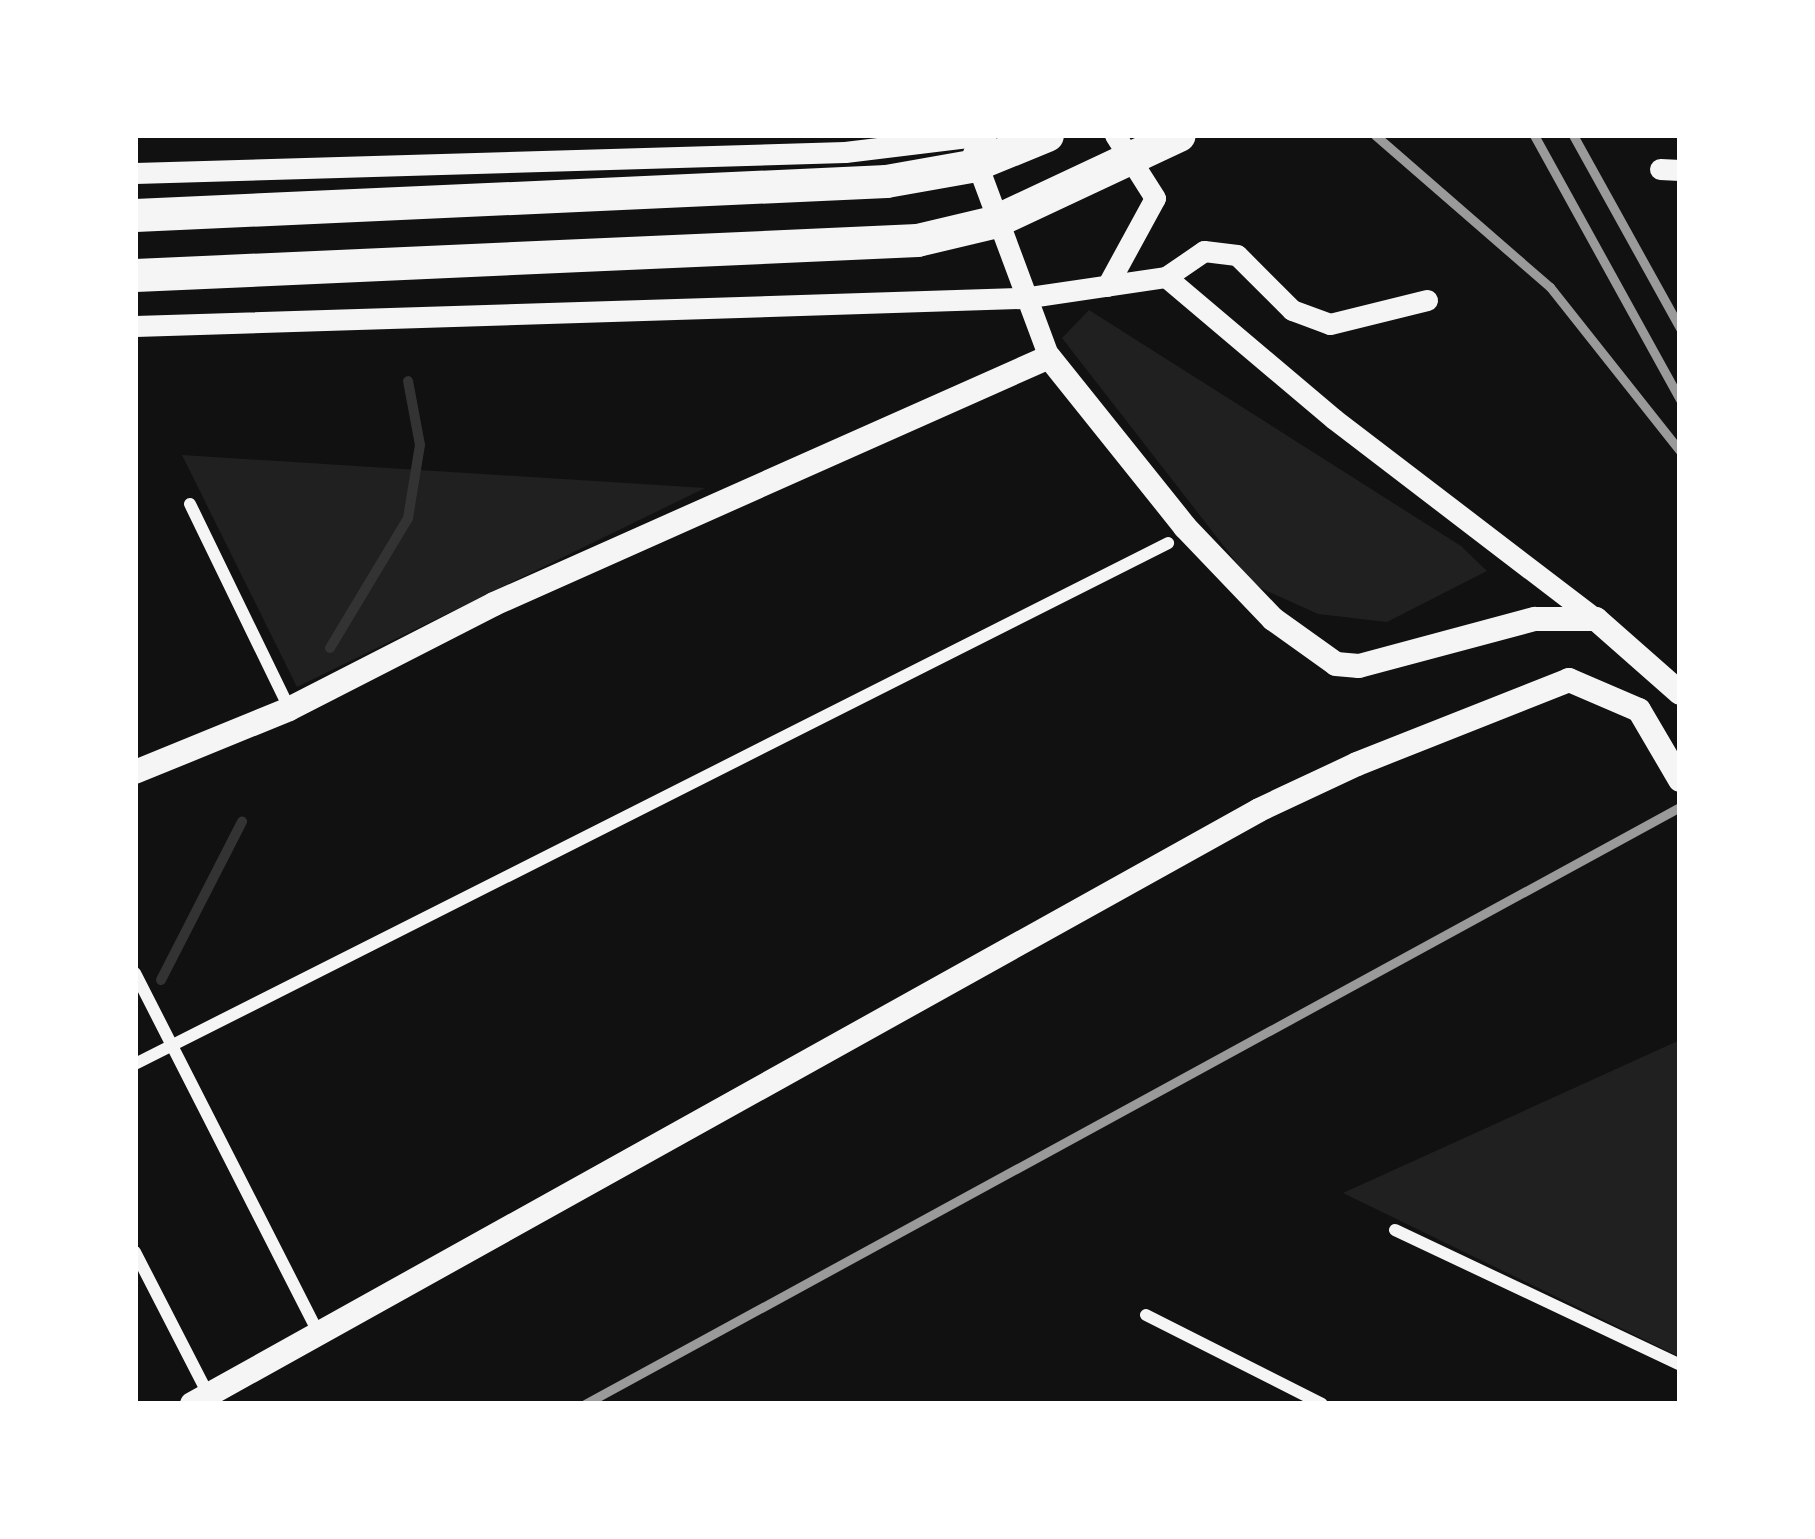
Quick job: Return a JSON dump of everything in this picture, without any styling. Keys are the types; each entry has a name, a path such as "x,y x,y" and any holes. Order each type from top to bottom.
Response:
{"highway":[{"path":"135,215 886,181 971,166 1048,135"},
{"path":"135,275 917,240 993,222 1179,135"}],"main road":[{"path":"135,772 289,709 494,604 1049,357 1065,384 1090,399 1185,527 1273,619 1336,664 1359,666 1535,620 1596,619 1680,693"},
{"path":"201,1400 1217,833 1357,764 1569,680 1605,689 1640,710 1680,779"}],"street":[{"path":"1107,286 1154,198 1115,135"},
{"path":"135,173 977,138 1023,298 1049,357"},
{"path":"135,326 1023,298 1166,277 1204,251 1237,255 1292,310 1330,324 1427,300"},
{"path":"1166,277 1334,419 1596,619"},
{"path":"190,504 289,709"},
{"path":"135,1064 1168,543"},
{"path":"135,973 319,1335"},
{"path":"1395,1230 1680,1365"},
{"path":"135,1252 201,1400"},
{"path":"1146,1315 1322,1404"}],"shaded area":[{"path":"1089,310 1461,546 1487,571 1387,622 1318,614 1254,585 1062,338"},
{"path":"182,455 705,488 297,687"},
{"path":"1680,1040 1680,1357 1343,1193"}],"waterway":[{"path":"330,648 408,518 420,445 408,381"},
{"path":"161,980 242,822"}],"railway":[{"path":"1375,135 1550,287 1680,451"},
{"path":"1534,135 1680,399"},
{"path":"1573,135 1680,328"},
{"path":"585,1404 1680,807"}]}
